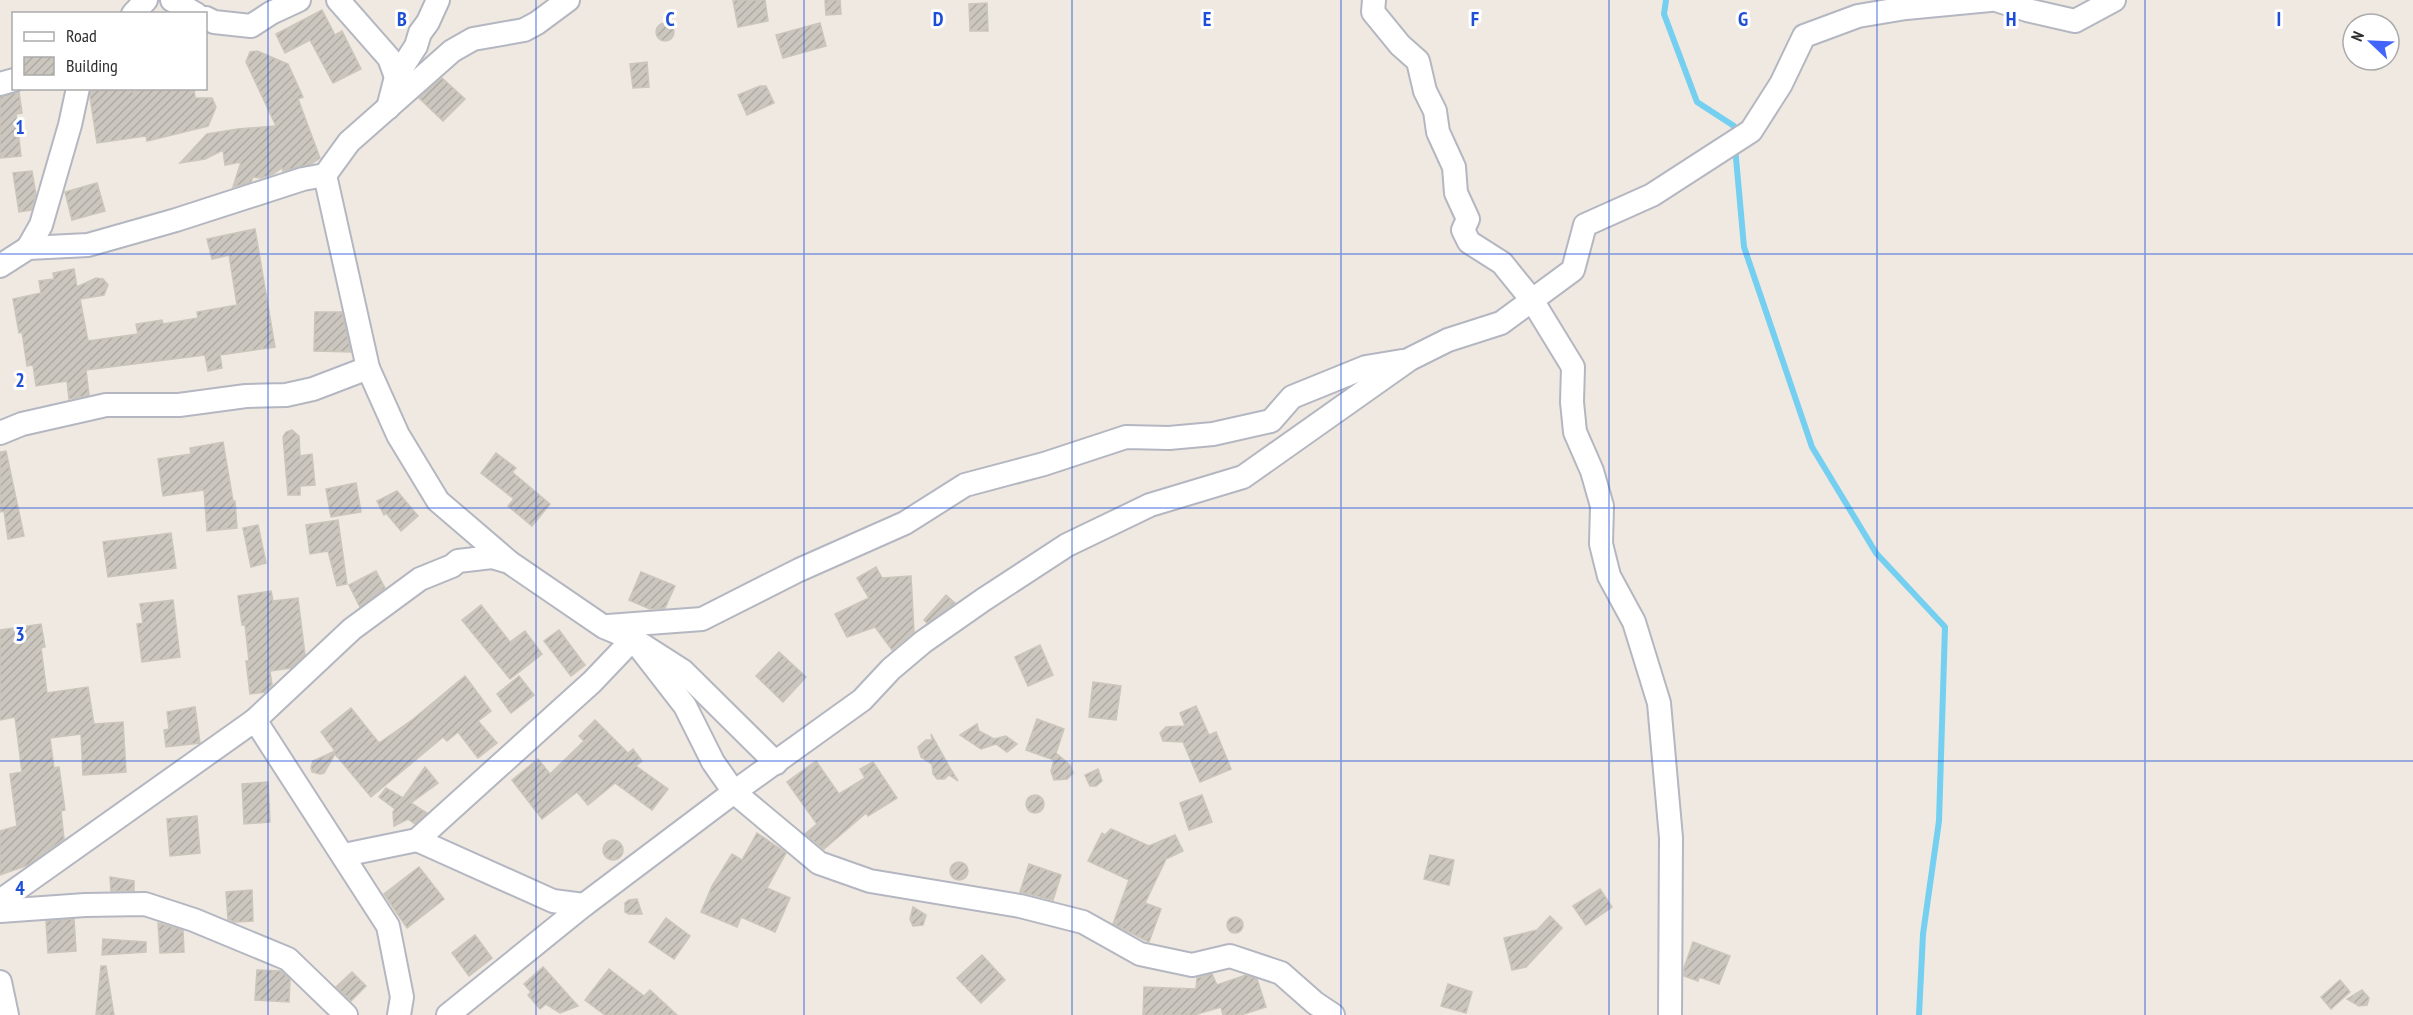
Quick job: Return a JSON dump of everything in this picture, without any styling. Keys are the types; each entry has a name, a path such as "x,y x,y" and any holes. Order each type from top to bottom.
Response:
{"street":[{"path":"135,12 146,0"},
{"path":"172,0 193,12"},
{"path":"207,18 214,22 251,26 271,13 299,0"},
{"path":"338,0 389,58 396,77"},
{"path":"388,108 396,77 416,46 420,33 438,0"},
{"path":"0,266 28,249 88,245 176,220 303,179 325,175 349,142 452,51 473,39 524,30 568,0"},
{"path":"1374,0 1373,12 1400,45 1418,61 1425,91 1435,111 1438,132 1454,167 1456,193 1468,219 1463,230 1469,242 1502,263 1532,300 1573,367 1572,402 1575,432 1592,471 1602,506 1601,544 1609,576 1634,622 1659,703 1671,838 1670,1015"},
{"path":"448,1015 584,905 734,792 862,700 891,669 923,642 1067,545 1150,505 1243,477 1410,359 1448,340 1501,323 1573,270 1585,225 1652,195 1751,131 1781,84 1804,36 1858,16 1906,8 1990,0"},
{"path":"1996,0 2075,21 2114,0"},
{"path":"28,249 41,225 70,125 78,90"},
{"path":"325,175 368,368 398,435 438,501 509,562 603,627 633,639 683,671 776,762"},
{"path":"603,627 702,619 799,570 905,523 965,485 1044,464 1126,437 1169,438 1213,434 1270,420 1292,398 1366,367 1410,359"},
{"path":"0,433 22,424 106,405 179,405 246,396 286,395 313,389 368,368"},
{"path":"0,901 255,720 351,629 420,579 452,566 458,561 492,557 509,562"},
{"path":"633,639 685,706 713,762 734,792 819,863 870,881 1020,906 1083,922 1140,954 1192,965 1230,957 1281,973 1315,1003 1333,1015"},
{"path":"344,855 417,840 592,682 633,639"},
{"path":"255,720 388,926 402,997 399,1015"},
{"path":"417,840 554,901 584,905"},
{"path":"0,910 145,904 194,920 288,959 346,1015"},
{"path":"0,982 7,1015"}],"building":[{"path":"733,0 765,0 768,21 738,27"},
{"path":"825,0 840,0 841,14 826,15"},
{"path":"987,3 988,31 970,31 969,4"},
{"path":"322,10 335,35 342,31 361,69 333,83 310,40 285,53 276,34"},
{"path":"661,23 669,23 674,28 672,39 661,41 656,36 656,28"},
{"path":"820,23 826,46 783,58 776,35"},
{"path":"257,51 288,64 303,97 298,99 320,158 311,164 283,171 282,168 261,178 253,177 251,182 233,187 241,162 225,165 223,150 205,159 180,163 207,134 276,126 246,62 250,52"},
{"path":"647,62 649,87 633,88 630,64"},
{"path":"442,78 465,99 443,121 419,98"},
{"path":"760,86 766,86 774,103 747,115 738,95"},
{"path":"91,90 133,90 133,92 194,90 195,98 212,98 216,107 208,126 147,141 146,136 97,143"},
{"path":"19,92 22,113 16,114 21,156 0,158 0,97"},
{"path":"32,171 36,195 31,210 19,212 13,173"},
{"path":"97,183 105,211 72,220 65,192"},
{"path":"255,229 275,347 220,355 222,368 208,371 205,355 86,370 89,395 69,399 67,381 36,386 33,365 27,366 22,332 19,333 13,299 41,293 39,281 54,279 53,273 74,269 77,287 96,278 103,279 108,285 104,295 80,299 88,341 138,334 136,324 162,320 163,324 198,318 197,312 237,305 229,255 212,259 207,239"},
{"path":"315,312 342,312 351,352 314,351"},
{"path":"292,430 299,436 300,456 312,454 315,485 300,486 300,495 288,495 283,437 286,432"},
{"path":"223,442 233,501 235,501 237,528 207,531 204,490 163,496 158,459 191,454 190,448"},
{"path":"6,451 24,536 8,539 4,511 0,512 0,452"},
{"path":"496,453 516,468 512,472 550,504 532,526 508,506 514,499 481,473"},
{"path":"356,483 361,512 331,517 326,489"},
{"path":"397,491 418,516 401,531 386,513 384,515 377,501"},
{"path":"338,520 347,584 337,586 328,551 310,554 306,525"},
{"path":"258,525 266,563 251,567 243,528"},
{"path":"171,533 176,568 108,577 103,542"},
{"path":"876,567 882,578 911,576 914,632 892,650 875,627 847,637 835,614 869,598 857,578"},
{"path":"376,571 385,588 360,607 349,585"},
{"path":"641,572 675,586 665,608 650,609 629,600"},
{"path":"271,591 273,601 298,598 305,655 291,668 270,671 272,685 265,692 250,694 245,625 242,625 238,596"},
{"path":"946,595 955,603 927,623 924,620"},
{"path":"173,600 180,657 142,662 137,624 143,623 140,604"},
{"path":"481,605 510,642 525,631 542,654 510,679 462,620"},
{"path":"41,624 45,647 41,648 47,693 88,687 94,724 123,722 126,772 83,775 81,734 50,738 54,768 59,767 65,810 61,811 64,839 28,865 0,875 0,831 17,826 10,774 22,772 15,717 0,720 0,630"},
{"path":"559,630 585,665 571,676 544,641"},
{"path":"1040,645 1053,675 1028,686 1015,657"},
{"path":"779,652 806,677 783,702 756,676"},
{"path":"465,676 491,711 478,721 497,743 478,758 458,732 447,741 443,737 371,797 335,754 324,773 312,772 313,761 335,751 321,732 351,708 379,743 412,720"},
{"path":"519,676 534,695 511,713 497,694"},
{"path":"1093,682 1121,686 1116,720 1089,717"},
{"path":"1196,706 1209,735 1216,732 1231,769 1200,782 1183,742 1163,741 1160,733 1166,727 1185,726 1180,713"},
{"path":"195,707 200,743 166,747 164,730 169,729 167,712"},
{"path":"1037,719 1064,729 1056,753 1070,765 1073,773 1067,779 1054,780 1051,771 1054,760 1026,750"},
{"path":"595,720 628,753 633,749 642,761 636,766 668,789 652,810 615,783 588,805 577,792 542,819 512,780 538,759 550,774 584,741 579,736"},
{"path":"977,724 979,731 994,739 1006,736 1017,744 1007,752 996,744 981,749 960,735"},
{"path":"931,734 958,781 949,775 944,779 937,779 933,774 932,764 921,757 918,747 926,740 932,740"},
{"path":"816,761 839,794 865,778 860,769 873,762 897,798 868,816 866,813 824,849 805,834 817,824 787,782"},
{"path":"425,767 438,783 411,803 427,813 415,824 408,819 394,826 393,812 395,809 379,797 386,788 403,798"},
{"path":"1098,769 1102,781 1096,786 1090,786 1085,775"},
{"path":"268,782 270,822 244,824 242,784"},
{"path":"1035,795 1041,798 1044,804 1041,810 1035,813 1029,810 1026,804 1029,798"},
{"path":"1202,795 1212,822 1189,830 1180,803"},
{"path":"197,816 200,853 170,856 167,819"},
{"path":"1111,829 1149,846 1175,835 1183,851 1166,859 1145,903 1161,909 1149,942 1113,924 1129,880 1088,861 1102,833 1105,835"},
{"path":"757,833 786,853 767,888 790,898 775,932 741,917 737,927 701,912 712,886 732,854 742,860"},
{"path":"613,840 620,843 623,850 620,857 613,860 606,857 603,850 606,843"},
{"path":"1430,855 1454,860 1449,885 1424,879"},
{"path":"959,862 965,865 968,871 965,877 959,880 953,877 950,871 953,865"},
{"path":"1029,864 1061,875 1053,900 1020,892"},
{"path":"419,867 444,899 407,928 384,894"},
{"path":"110,877 134,881 134,891 111,891"},
{"path":"1600,889 1612,907 1586,925 1573,906"},
{"path":"252,890 253,921 234,922 228,919 226,892"},
{"path":"637,899 642,914 625,912 625,903"},
{"path":"913,907 926,915 923,925 913,926 910,919"},
{"path":"1550,916 1562,928 1526,967 1512,970 1504,938 1537,930"},
{"path":"1235,917 1241,919 1243,925 1241,931 1235,933 1229,931 1227,925 1229,919"},
{"path":"666,918 690,936 674,959 649,942"},
{"path":"74,919 76,951 48,953 46,921"},
{"path":"158,923 183,930 184,952 160,953"},
{"path":"475,935 492,958 469,976 452,953"},
{"path":"103,939 146,942 146,952 102,955"},
{"path":"1693,942 1730,956 1719,984 1699,977 1698,981 1684,976 1684,968"},
{"path":"982,955 1005,980 981,1003 957,978"},
{"path":"101,966 106,966 114,1015 96,1015"},
{"path":"543,967 578,1006 560,1013 546,1004 540,1009 528,995 531,992 524,984"},
{"path":"609,969 644,996 650,990 677,1015 605,1015 585,1000"},
{"path":"257,970 281,971 290,979 289,1002 255,1000"},
{"path":"352,972 366,986 351,1001 336,987"},
{"path":"1212,974 1217,985 1246,975 1257,979 1266,1007 1241,1015 1223,1015 1221,1007 1194,1015 1143,1015 1144,987 1196,989 1197,978"},
{"path":"2340,980 2350,992 2331,1009 2321,997"},
{"path":"1448,984 1472,992 1466,1013 1441,1006"},
{"path":"2362,990 2369,998 2367,1005 2359,1006 2347,999"}],"waterway":[{"path":"1666,0 1664,14 1697,102 1734,126 1735,136"},
{"path":"1735,147 1744,247 1812,447 1876,553 1945,627 1939,821 1923,934 1919,1015"}]}
